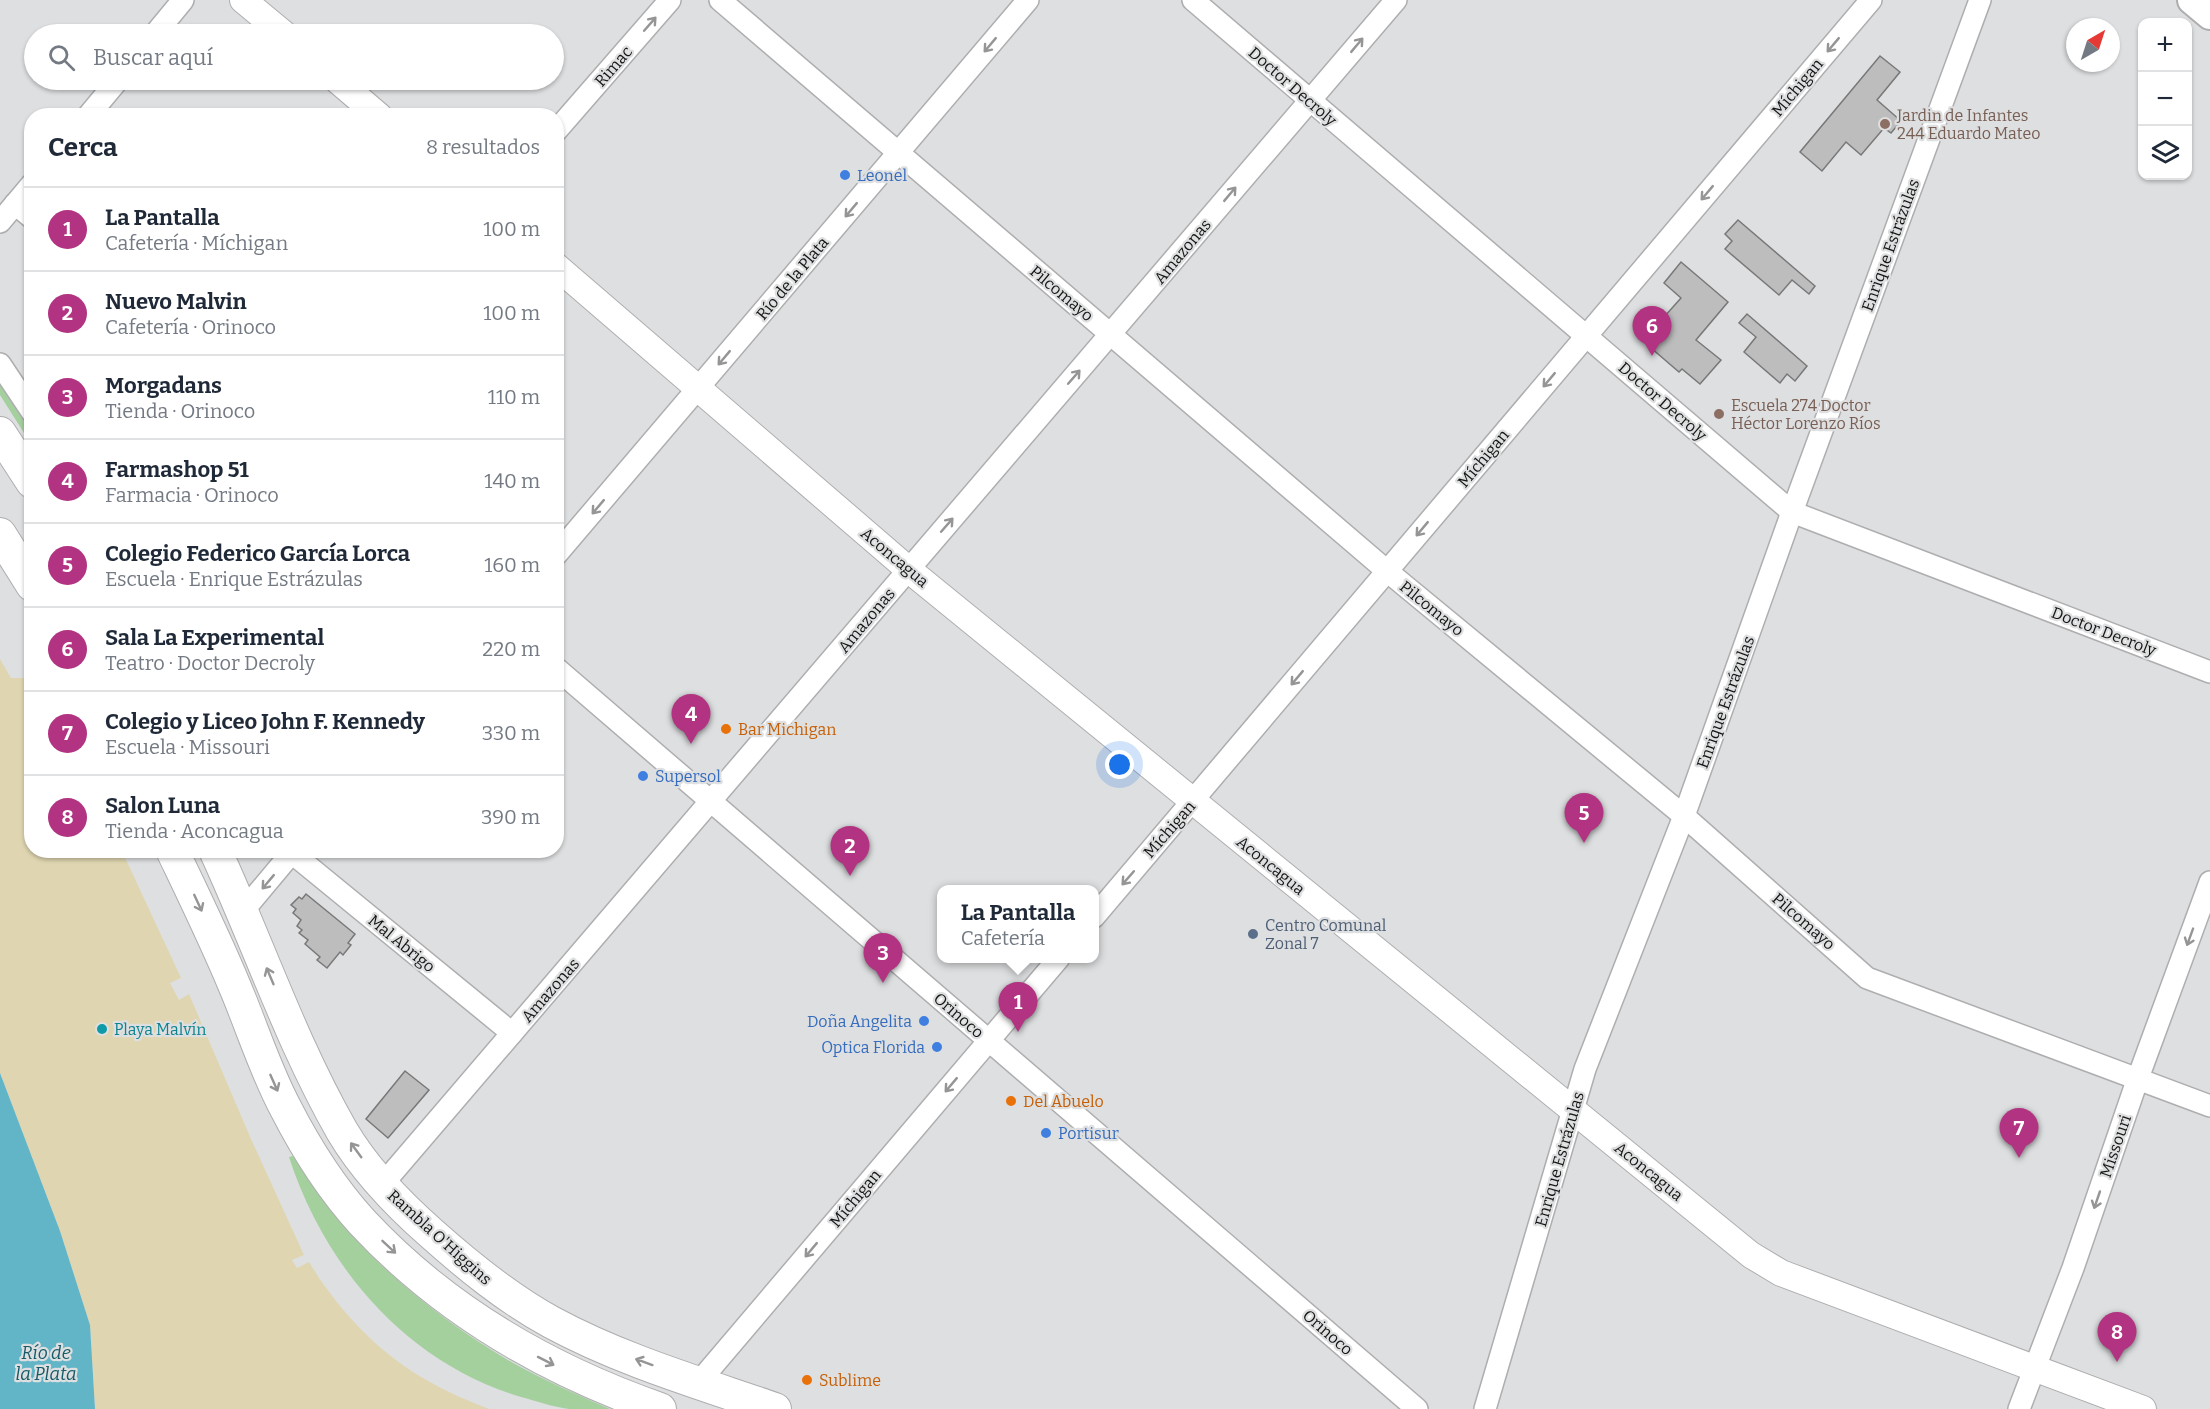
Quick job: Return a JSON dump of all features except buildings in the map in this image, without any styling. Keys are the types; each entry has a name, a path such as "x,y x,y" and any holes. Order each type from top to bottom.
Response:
{"main road":[{"path":"2192,0 2210,15"},
{"path":"0,433 24,470"},
{"path":"0,534 24,572"},
{"path":"176,858 230,975 285,1108 326,1174 362,1222 417,1273 489,1328 526,1351 579,1377 660,1409"},
{"name":"Rambla O'Higgins","path":"219,858 314,1074 343,1132 382,1185 410,1215 475,1271 551,1322 593,1342 775,1409"}],"street":[{"path":"163,24 183,0"},
{"path":"243,0 272,24"},
{"name":"Rimac","path":"564,122 670,0"},
{"name":"Pilcomayo","path":"720,0 1387,571 1684,816 1867,978 2210,1106"},
{"name":"Río de la Plata","path":"564,546 1028,0"},
{"name":"Doctor Decroly","path":"1193,0 1792,512 2210,672"},
{"name":"Amazonas","path":"382,1185 1396,0"},
{"name":"Míchigan","path":"1099,911 1871,0"},
{"name":"Enrique Estrázulas","path":"1485,1409 1585,1069 1684,816 1792,512 1980,0"},
{"path":"95,108 110,90"},
{"path":"349,90 370,108"},
{"path":"0,222 24,193"},
{"path":"15,204 24,211"},
{"name":"Aconcagua","path":"564,273 909,570 1751,1255 1773,1269 2143,1409"},
{"path":"0,364 24,400"},
{"name":"Orinoco","path":"564,675 1417,1409"},
{"path":"243,911 288,858"},
{"name":"Mal Abrigo","path":"300,858 512,1034"},
{"name":"Missouri","path":"2019,1409 2073,1268 2138,1078 2210,882"},
{"name":"Míchigan","path":"699,1382 1055,963"}],"green space":[{"path":"0,383 24,421 24,433 0,395"},
{"path":"293,1156 347,1230 392,1275 431,1308 515,1364 610,1409 569,1409 521,1397 480,1381 442,1361 407,1335 376,1306 348,1273 324,1237 289,1157"}],"sand":[{"name":"Playa Malvín","path":"0,659 11,678 24,678 24,858 125,858 181,978 170,983 179,1000 189,994 304,1255 292,1260 297,1268 309,1262 347,1314 394,1359 437,1386 489,1409 95,1409 90,1325 60,1231 0,1073"}],"water":[{"name":"Río de la Plata","path":"0,1073 60,1231 90,1325 95,1409 0,1409"}],"place":[{"name":"Jardin de Infantes 244 Eduardo Mateo","path":"1885,124"},
{"name":"Leonel","path":"845,175"},
{"name":"Sala La Experimental","path":"1652,356"},
{"name":"Escuela 274 Doctor Héctor Lorenzo Ríos","path":"1719,414"},
{"name":"Bar Michigan","path":"726,729"},
{"name":"Farmashop 51","path":"691,744"},
{"name":"Supersol","path":"643,776"},
{"name":"Colegio Federico García Lorca","path":"1584,843"},
{"name":"Nuevo Malvin","path":"850,876"},
{"name":"Centro Comunal Zonal 7","path":"1253,934"},
{"name":"Morgadans","path":"883,983"},
{"name":"Doña Angelita","path":"924,1021"},
{"name":"Playa Malvín","path":"102,1029"},
{"name":"La Pantalla","path":"1018,1032"},
{"name":"Optica Florida","path":"937,1047"},
{"name":"Del Abuelo","path":"1011,1101"},
{"name":"Portisur","path":"1046,1133"},
{"name":"Colegio y Liceo John F. Kennedy","path":"2019,1158"},
{"name":"Salon Luna","path":"2117,1362"},
{"name":"Sublime","path":"807,1380"}]}
